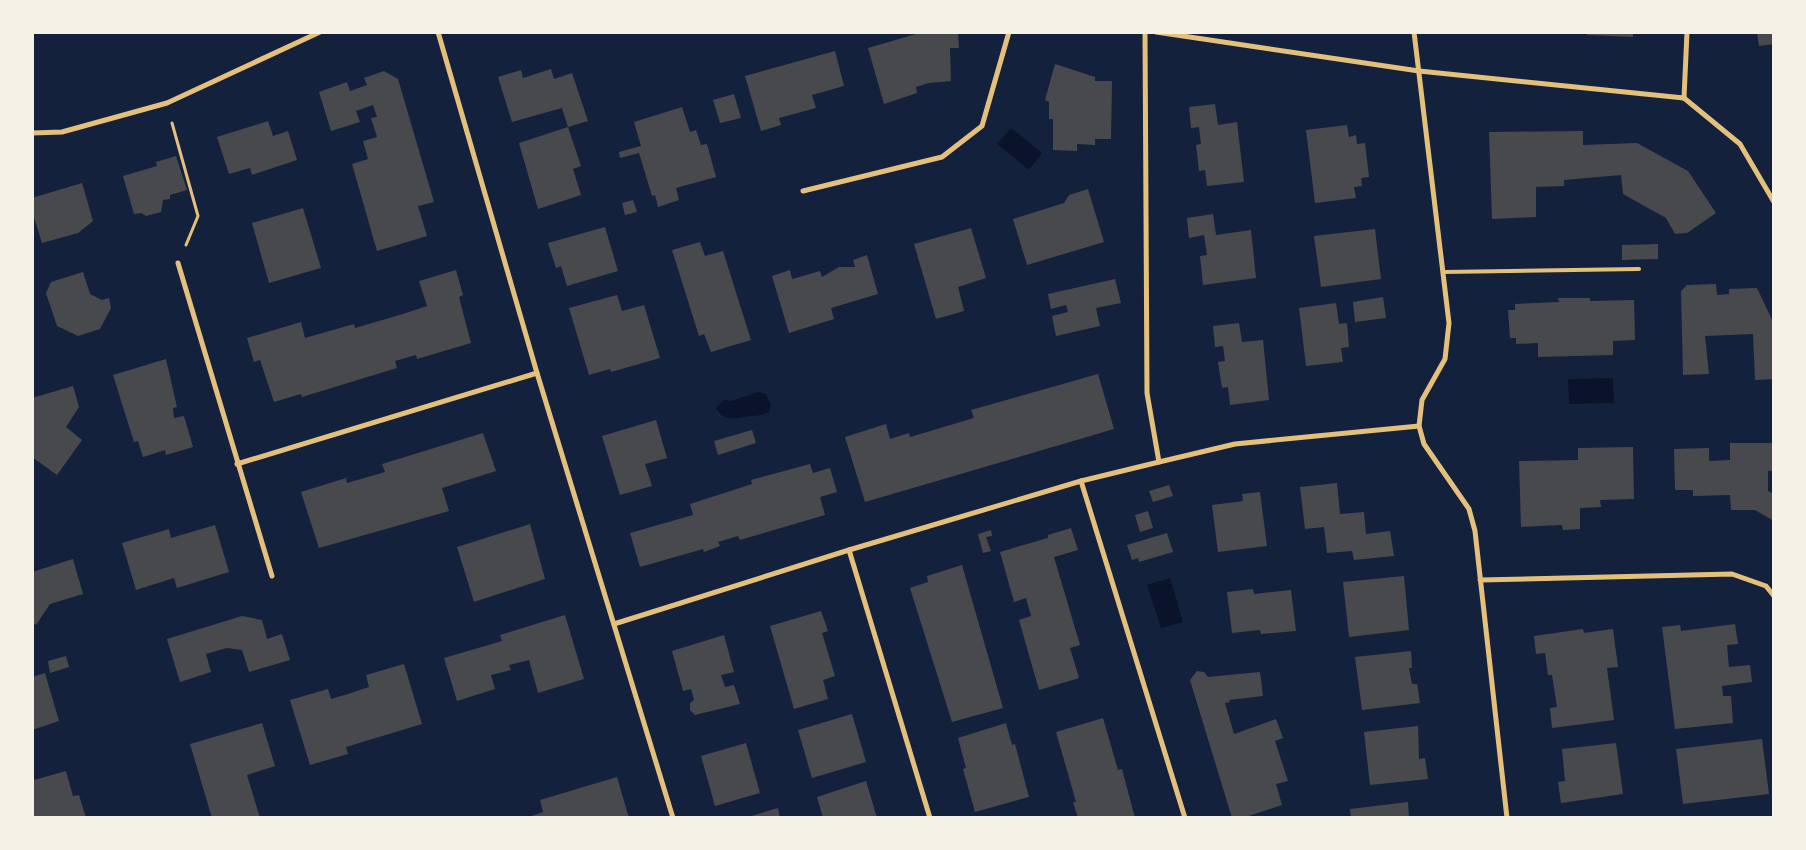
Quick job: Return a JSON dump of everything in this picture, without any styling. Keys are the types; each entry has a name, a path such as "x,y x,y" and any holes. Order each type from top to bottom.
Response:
{"street":[{"path":"32,132 62,132 166,103 320,32"},
{"path":"438,32 538,374 673,818"},
{"path":"803,191 942,157 969,137 982,126 1009,32"},
{"path":"1145,32 1147,393 1159,462"},
{"path":"1156,32 1419,71 1684,98 1740,144 1774,202"},
{"path":"1414,32 1448,323 1445,359 1422,400 1419,426 1424,444 1468,509 1475,531 1507,818"},
{"path":"1684,98 1687,32"},
{"path":"178,263 272,576"},
{"path":"237,464 538,374"},
{"path":"614,624 849,550 1081,481 1235,444 1419,426"},
{"path":"1081,481 1185,818"},
{"path":"849,550 930,818"},
{"path":"1480,580 1732,574 1766,586 1774,596"}],"lane":[{"path":"1442,272 1639,269"}],"path":[{"path":"166,103 198,216 178,263"}],"water":[{"path":"1011,128 1042,153 1029,170 997,144"},
{"path":"1613,378 1614,403 1569,404 1568,379"},
{"path":"758,392 766,394 771,405 769,412 766,414 728,418 722,415 716,408 724,400 731,401"},
{"path":"1170,578 1183,622 1161,628 1147,585"}],"building":[{"path":"1587,32 1633,32 1633,37 1587,35"},
{"path":"1757,32 1774,32 1774,44 1759,46"},
{"path":"958,33 959,48 950,48 951,81 929,83 916,87 917,93 884,104 868,48 916,34"},
{"path":"835,51 844,86 812,95 816,108 779,118 781,125 761,131 745,76"},
{"path":"1055,64 1095,77 1095,81 1112,81 1111,139 1095,139 1095,145 1077,144 1077,151 1053,150 1053,119 1049,119 1049,102 1045,100"},
{"path":"551,69 554,79 572,73 588,121 568,127 562,108 512,122 498,77 521,70 523,78"},
{"path":"384,71 398,79 434,202 418,206 427,236 377,251 352,164 368,159 363,141 377,137 371,118 377,117 373,105 356,111 360,122 331,131 319,92 347,82 350,91 367,85 364,78"},
{"path":"734,94 741,118 720,123 713,100"},
{"path":"1215,104 1218,125 1237,122 1244,182 1207,186 1205,170 1199,171 1196,145 1201,144 1199,127 1191,128 1189,107"},
{"path":"682,107 690,132 696,130 701,145 707,144 716,177 676,188 679,200 658,207 655,195 652,196 639,153 620,158 619,152 641,146 634,122"},
{"path":"268,121 273,136 288,131 297,160 252,175 250,168 229,174 217,137"},
{"path":"1347,125 1349,137 1356,135 1357,144 1365,143 1369,177 1361,178 1362,186 1354,187 1356,198 1315,203 1306,130"},
{"path":"568,127 581,166 573,169 581,195 538,209 519,143"},
{"path":"1583,131 1583,145 1637,143 1688,171 1716,213 1687,233 1675,234 1666,218 1623,194 1621,175 1564,180 1564,186 1536,187 1536,217 1492,219 1489,132"},
{"path":"176,156 187,190 170,195 170,199 163,200 161,212 146,216 141,213 134,214 123,176 157,166 156,162"},
{"path":"82,183 93,221 78,233 42,243 32,211 32,198"},
{"path":"1088,189 1104,242 1027,265 1013,219 1064,203 1069,195"},
{"path":"633,200 637,212 625,215 622,203"},
{"path":"303,208 321,268 269,283 252,223"},
{"path":"1213,214 1216,235 1251,230 1256,278 1203,285 1200,256 1207,255 1204,235 1189,238 1187,218"},
{"path":"605,227 618,271 567,286 561,266 556,268 548,243"},
{"path":"971,228 986,278 958,287 964,311 936,319 914,244"},
{"path":"1375,229 1381,279 1321,287 1314,236"},
{"path":"700,242 705,256 723,251 751,340 711,352 704,334 699,336 672,250"},
{"path":"1658,244 1658,259 1622,260 1622,245"},
{"path":"867,255 878,294 831,308 834,319 789,333 772,276 790,270 792,279 820,271 822,277 839,267 855,267 853,260"},
{"path":"456,270 463,295 459,297 471,343 417,359 416,355 395,361 397,368 302,397 301,394 274,402 260,360 254,362 247,338 301,322 305,338 354,324 355,328 403,314 427,306 419,281"},
{"path":"83,272 90,294 102,300 109,298 111,308 100,329 78,336 57,326 46,293 51,282"},
{"path":"1115,279 1121,303 1096,308 1100,326 1056,336 1052,316 1068,312 1066,305 1051,309 1048,294"},
{"path":"1716,284 1717,295 1729,294 1729,289 1757,288 1774,324 1774,379 1755,380 1753,334 1705,336 1709,374 1683,375 1681,291 1687,285"},
{"path":"617,295 622,311 644,305 660,358 611,372 610,369 589,375 569,308"},
{"path":"1383,297 1386,318 1355,322 1353,302"},
{"path":"1558,298 1590,298 1590,301 1634,300 1635,340 1613,341 1613,355 1538,357 1538,343 1516,344 1516,338 1510,338 1508,310 1515,310 1515,304 1559,302"},
{"path":"1336,303 1339,324 1347,323 1349,347 1341,348 1343,362 1306,366 1299,308"},
{"path":"1239,323 1242,342 1263,340 1269,400 1230,405 1228,387 1222,388 1218,362 1225,361 1223,346 1215,347 1213,326"},
{"path":"166,359 177,407 173,408 174,418 184,416 193,447 166,455 165,450 143,457 138,441 134,442 113,375"},
{"path":"1098,374 1114,429 865,502 845,437 886,424 890,439 909,433 910,437 974,418 971,410"},
{"path":"73,386 79,407 66,427 82,440 57,475 32,457 32,398"},
{"path":"656,420 667,458 645,464 652,486 620,495 602,436"},
{"path":"752,430 756,443 718,455 714,441"},
{"path":"483,433 496,471 442,488 449,511 319,548 301,492 346,478 347,483 385,472 382,464"},
{"path":"1730,443 1774,443 1774,471 1768,471 1768,491 1774,494 1774,521 1755,510 1731,510 1730,495 1693,496 1693,490 1675,490 1674,449 1709,448 1709,461 1730,460"},
{"path":"1633,447 1634,499 1600,500 1601,507 1580,508 1580,529 1563,530 1562,525 1521,527 1519,461 1578,460 1578,448"},
{"path":"810,464 813,473 830,468 837,492 820,497 825,515 740,540 738,536 718,542 720,546 704,552 703,549 640,567 630,533 693,515 690,504 752,484 751,480"},
{"path":"1337,483 1340,514 1364,512 1366,534 1390,531 1394,556 1354,560 1352,551 1327,553 1324,527 1305,529 1300,487"},
{"path":"1169,485 1173,496 1153,502 1149,491"},
{"path":"1260,492 1267,546 1218,552 1212,505 1243,501 1242,494"},
{"path":"1148,511 1153,528 1140,532 1135,515"},
{"path":"530,524 545,579 474,602 457,547"},
{"path":"215,525 229,572 177,588 174,578 136,590 122,543 169,529 171,538"},
{"path":"1071,528 1078,550 1054,557 1080,645 1070,648 1079,678 1039,690 1019,620 1031,616 1026,598 1014,602 1000,552 1048,538 1048,535"},
{"path":"991,530 992,536 986,537 991,551 983,553 978,534"},
{"path":"1167,533 1173,552 1139,562 1138,558 1132,560 1127,545"},
{"path":"73,559 83,594 50,604 36,625 32,623 32,572"},
{"path":"962,565 1003,708 952,722 910,588 928,582 927,576"},
{"path":"1404,576 1409,630 1349,637 1343,582"},
{"path":"1253,589 1254,594 1291,590 1296,631 1261,634 1260,630 1232,633 1227,592"},
{"path":"821,611 828,631 822,633 835,676 823,680 828,699 794,709 770,626"},
{"path":"565,615 584,679 538,693 529,660 509,665 511,670 491,675 495,689 457,701 444,658 502,641 500,635"},
{"path":"242,616 262,620 267,639 282,634 290,660 249,672 242,650 227,648 206,654 211,672 180,682 167,639"},
{"path":"1735,624 1738,644 1727,645 1729,667 1750,665 1752,682 1722,686 1723,696 1731,696 1733,723 1675,729 1662,627 1680,625 1681,631"},
{"path":"1583,629 1584,633 1613,629 1618,667 1607,668 1614,720 1552,728 1550,708 1557,707 1552,675 1548,675 1545,653 1536,654 1534,636"},
{"path":"724,635 734,672 721,675 725,687 734,685 740,704 695,715 690,710 690,703 694,700 691,689 683,691 672,651"},
{"path":"1411,651 1412,668 1409,668 1412,684 1417,684 1420,703 1362,710 1355,657"},
{"path":"66,656 69,667 50,673 48,661"},
{"path":"404,664 422,724 346,747 348,754 310,765 290,700 328,689 331,699 351,693 369,687 366,675"},
{"path":"1197,671 1204,672 1208,677 1260,672 1263,696 1229,700 1230,702 1225,703 1234,734 1276,719 1283,738 1275,741 1288,781 1276,784 1282,805 1243,818 1232,818 1190,680"},
{"path":"45,673 59,721 32,730 32,677"},
{"path":"852,714 866,762 812,778 798,730"},
{"path":"1103,718 1118,770 1122,769 1135,818 1078,818 1073,802 1076,802 1056,732"},
{"path":"262,723 275,766 247,775 260,818 212,818 190,744"},
{"path":"1006,723 1012,745 1015,744 1029,797 975,812 963,769 966,768 958,738"},
{"path":"1418,726 1419,759 1425,758 1428,779 1370,785 1364,732"},
{"path":"1762,739 1769,794 1683,804 1676,749"},
{"path":"746,743 760,793 715,806 701,756"},
{"path":"1616,743 1623,794 1561,803 1558,782 1565,781 1562,749"},
{"path":"66,771 73,796 79,795 86,818 32,818 32,775 34,780"},
{"path":"617,777 629,818 526,818 543,812 540,800"},
{"path":"866,781 877,818 823,818 817,797"},
{"path":"1408,802 1409,818 1351,818 1350,809"},
{"path":"778,808 780,818 748,818 748,817"}]}
